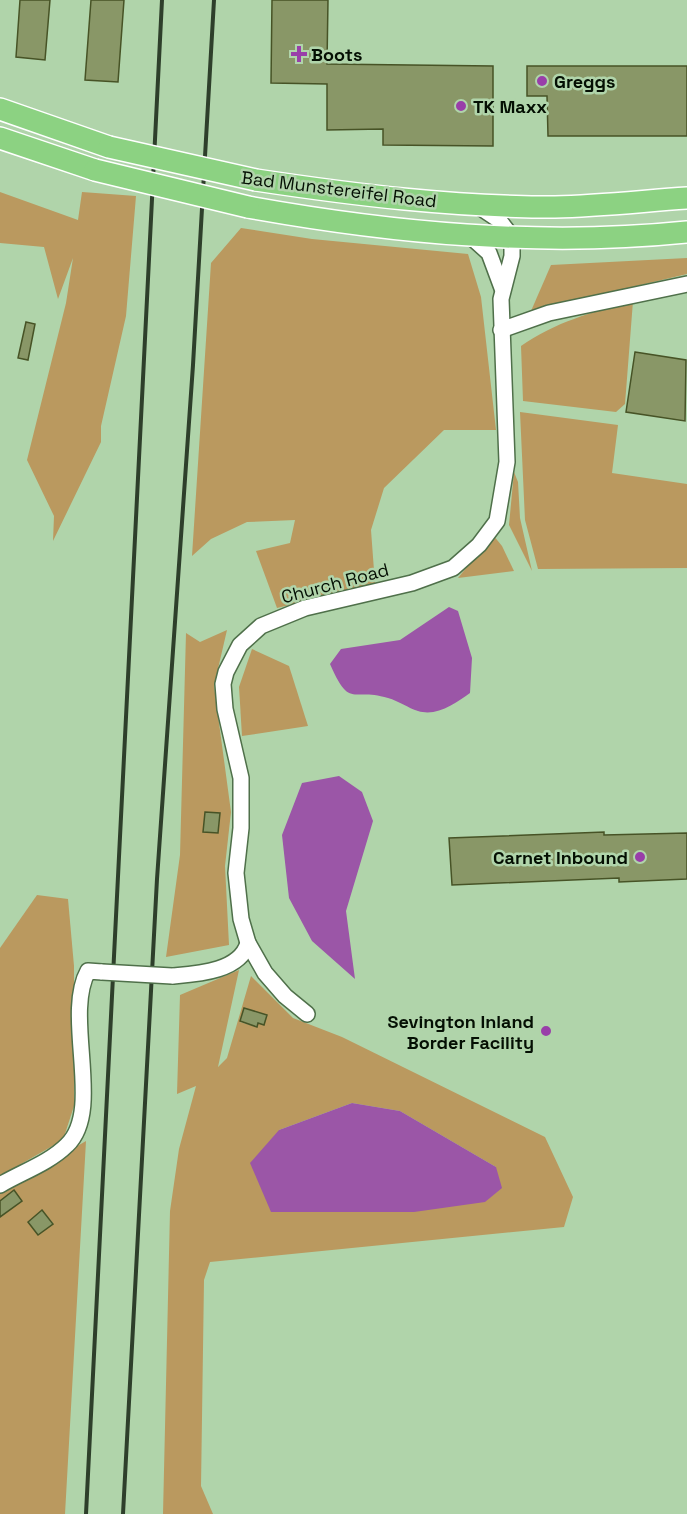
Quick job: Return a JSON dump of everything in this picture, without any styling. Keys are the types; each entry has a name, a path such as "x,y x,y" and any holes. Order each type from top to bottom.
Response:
{"highway":[{"name":"Bad Munstereifel Road","path":"0,109 109,147 256,180 344,193 475,204 557,207 687,198"},
{"name":"Bad Munstereifel Road","path":"0,138 95,170 248,207 341,223 512,237 609,237 687,232"}],"street":[{"path":"475,204 499,220 512,237"},
{"name":"Church Road","path":"469,235 489,253 502,288"},
{"name":"Church Road","path":"307,1014 285,996 265,973 248,943 237,895 242,801 241,778 224,695 228,666 250,634 271,621 305,608 412,583 453,568 479,544 497,521 507,462 501,330 502,288 512,256 512,237"},
{"path":"501,330 549,313 687,284"},
{"path":"0,1185 53,1157 69,1144 79,1124 83,1093 80,997 88,971 172,976 200,973 220,968 243,956 248,943"}],"shaded area":[{"path":"0,192 78,220 82,192 136,196 126,316 101,426 101,442 53,541 54,516 27,460 66,303 73,258 58,299 44,247 0,243"},
{"path":"241,228 312,239 468,254 481,297 496,430 444,430 384,488 371,530 375,584 277,608 256,551 290,543 295,520 247,522 211,539 192,556 211,263"},
{"path":"687,258 687,274 531,311 551,265"},
{"path":"633,301 625,404 616,412 523,401 521,346 561,324"},
{"path":"520,412 618,425 612,473 687,484 687,568 538,569 525,520"},
{"path":"514,472 518,482 520,518 532,571 509,525"},
{"path":"493,535 502,546 514,571 458,578"},
{"path":"449,607 458,611 472,658 470,693 439,711 425,712 376,695 353,694 342,687 330,664 341,649 400,640"},
{"path":"227,630 214,686 231,812 225,866 229,945 166,957 180,855 186,633 200,642","holes":["205,812 220,814 218,833 203,831"]},
{"path":"252,649 289,666 308,726 242,736 239,687"},
{"path":"339,776 362,792 373,821 346,911 355,979 312,941 289,898 282,835 302,783"},
{"path":"37,895 68,899 74,966 74,1106 63,1140 0,1176 0,948"},
{"path":"239,970 218,1067 227,1058 251,976 293,1018 342,1037 545,1137 573,1197 564,1227 210,1262 204,1280 201,1486 213,1514 163,1514 170,1211 179,1149 196,1086 177,1094 180,995","holes":["244,1008 267,1015 264,1024 258,1023 257,1027 240,1022","352,1103 400,1111 496,1167 306,1211 271,1212 279,1130"]},
{"path":"352,1103 400,1111 496,1167 502,1188 485,1202 414,1212 271,1212 250,1163 279,1130"},
{"path":"86,1141 65,1514 0,1514 0,1214 2,1216 22,1201 14,1191 0,1201 0,1191","holes":["42,1210 53,1223 38,1235 28,1222"]}],"building":[{"path":"20,0 50,0 45,60 16,57"},
{"path":"91,0 124,0 118,82 85,80"},
{"path":"272,0 328,0 327,64 493,66 493,146 383,145 383,129 327,130 327,84 271,83"},
{"path":"527,66 687,66 687,136 548,136 547,96 527,96"},
{"path":"26,322 35,324 28,360 18,358"},
{"path":"635,352 686,360 685,421 626,412"},
{"path":"205,812 220,813 218,833 203,832"},
{"path":"604,832 604,835 687,833 687,879 619,882 619,878 452,885 449,838"},
{"path":"244,1008 267,1015 264,1025 258,1023 257,1027 240,1021"},
{"path":"14,1190 22,1201 0,1217 0,1201"},
{"path":"42,1210 53,1224 38,1235 28,1222"}],"railway":[{"path":"86,1514 162,0"},
{"path":"123,1514 157,879 193,365 214,0"}],"place":[{"name":"Boots","path":"299,54"},
{"name":"Greggs","path":"542,81"},
{"name":"TK Maxx","path":"461,106"},
{"name":"Carnet Inbound","path":"640,857"},
{"name":"Sevington Inland Border Facility","path":"546,1031"}]}
